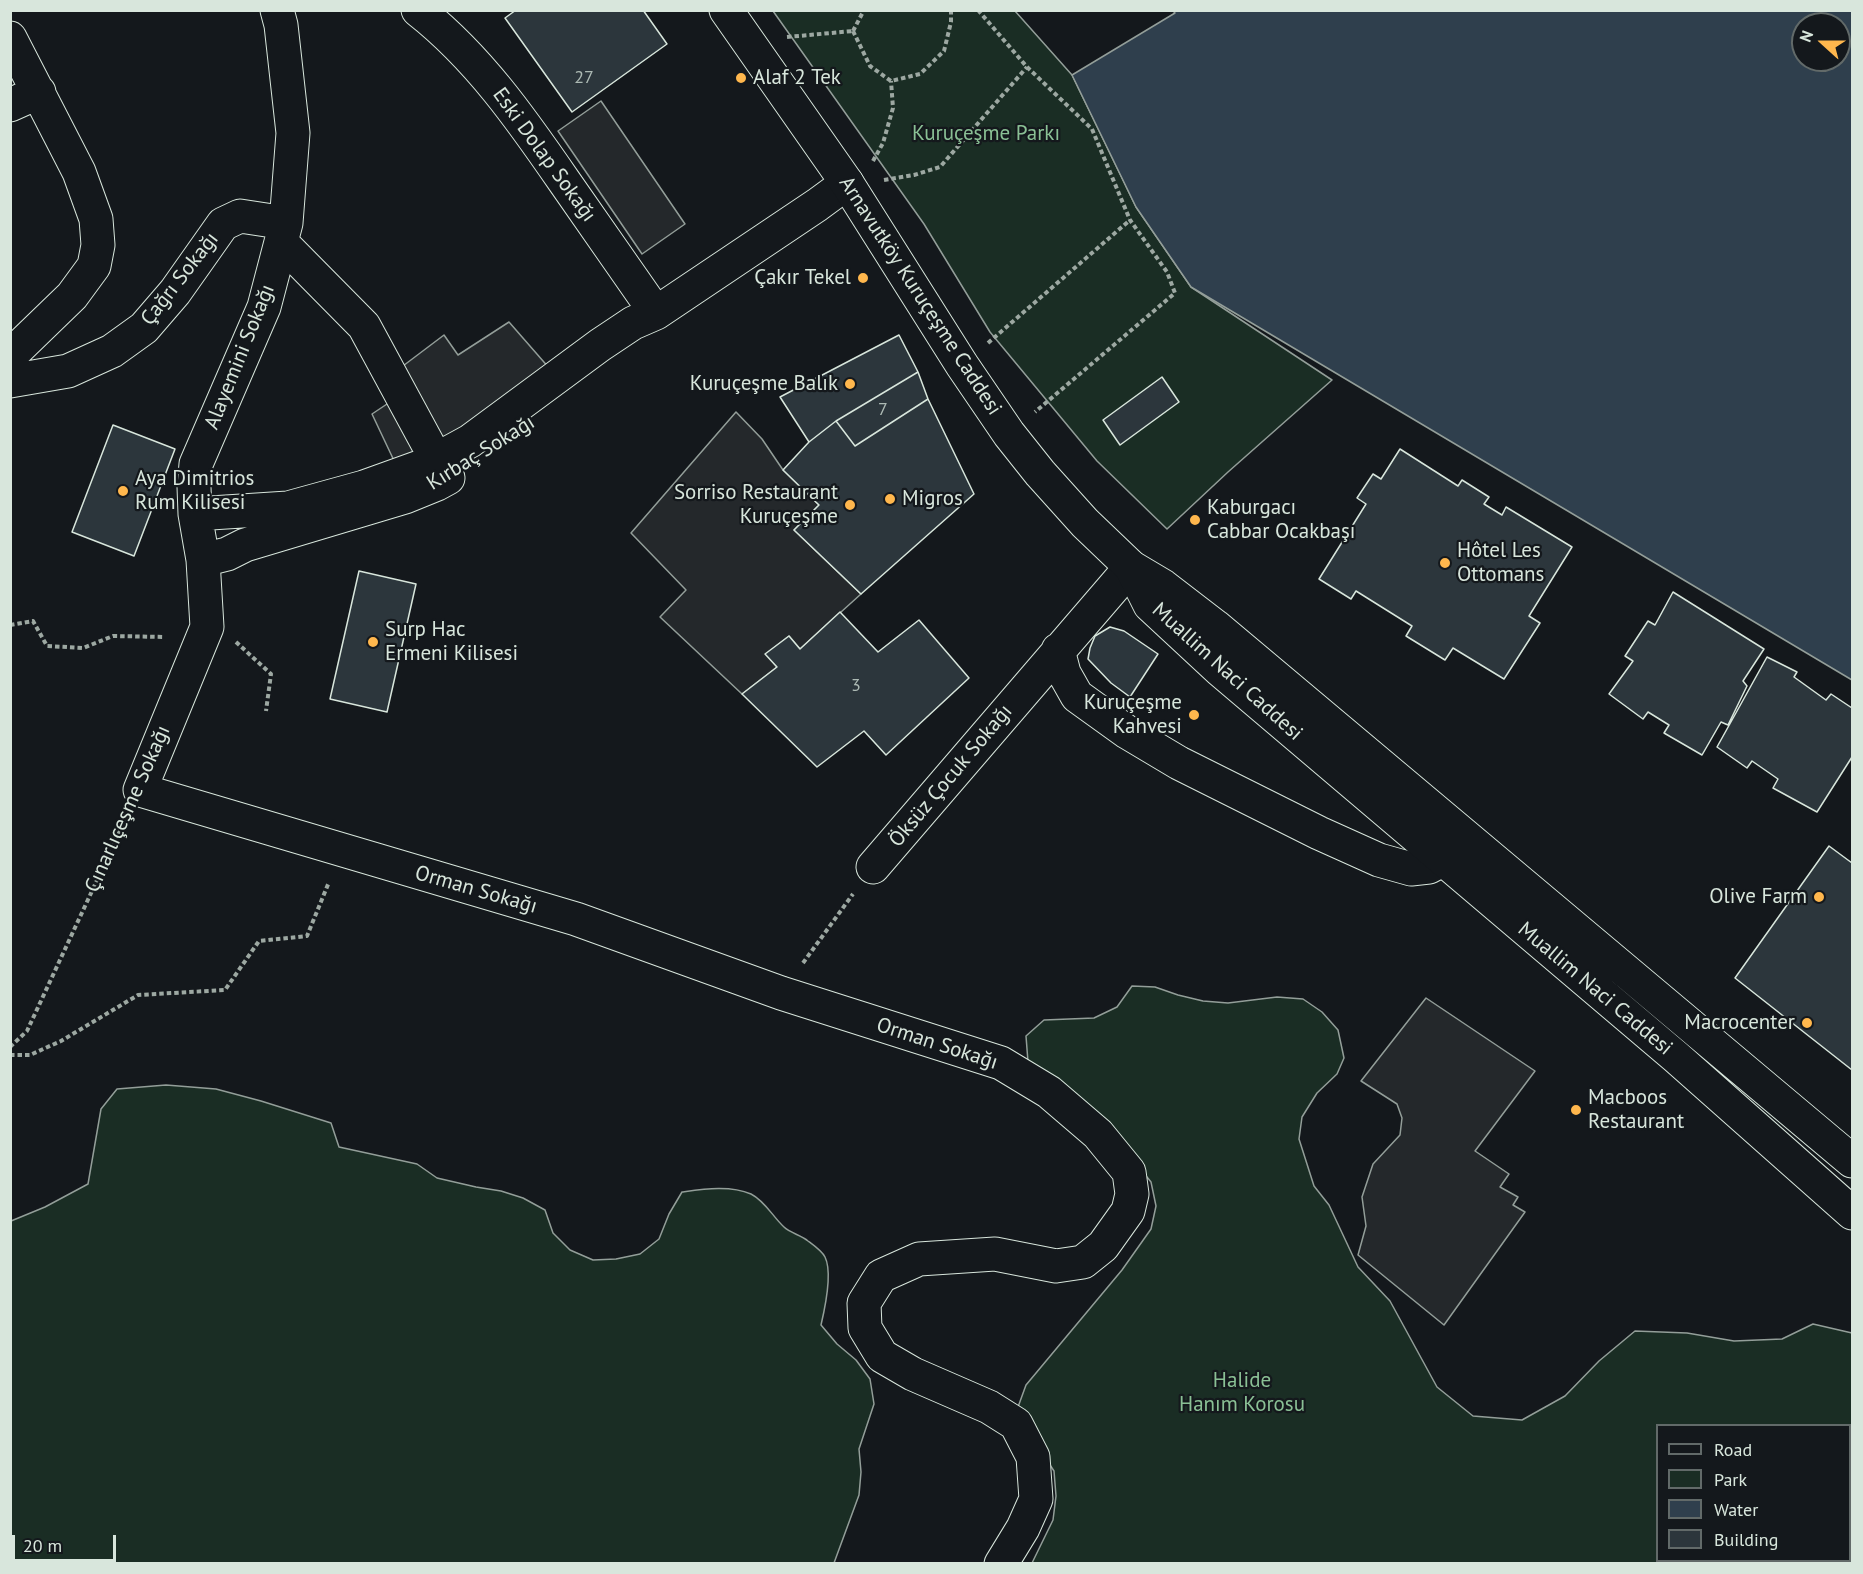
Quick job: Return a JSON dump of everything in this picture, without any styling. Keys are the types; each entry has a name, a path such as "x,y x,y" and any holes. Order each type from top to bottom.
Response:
{"street":[{"name":"Alayemini Sokağı","path":"202,560 195,514 196,464 264,307 284,233 293,133 282,25 277,10"},
{"name":"Eski Dolap Sokağı","path":"418,10 436,24 492,83 540,146 656,313"},
{"name":"Arnavutköy Kuruçeşme Caddesi","path":"726,10 847,183 962,365 1009,434 1063,498 1131,567"},
{"path":"10,38 25,98 79,172 96,219 98,245 94,266 72,296 10,356"},
{"path":"656,313 817,206 847,183"},
{"name":"Çağrı Sokağı","path":"10,381 68,371 112,351 144,328 175,292 223,224 240,216 284,233"},
{"path":"284,233 364,326 457,456"},
{"name":"Kırbaç Sokağı","path":"195,514 288,508 457,456 624,356 645,339 656,313"},
{"name":"Kırbaç Sokağı","path":"202,560 405,497 437,484 457,456"},
{"name":"Çınarlıçeşme Sokağı","path":"140,790 205,627 202,560"},
{"name":"Öksüz Çocuk Sokağı","path":"873,867 1131,567"},
{"name":"Muallim Naci Caddesi","path":"1131,567 1163,586 1215,626 1852,1161"},
{"name":"Muallim Naci Caddesi","path":"1131,567 1150,605 1175,629 1296,736 1676,1058 1852,1213"},
{"path":"1058,650 1064,673 1077,696 1127,732 1179,763 1319,833 1379,860 1411,869 1429,867 1442,860 1467,838"},
{"name":"Orman Sokağı","path":"140,790 576,919 781,993 1001,1064 1049,1092 1098,1134 1129,1172 1132,1194 1128,1210 1104,1246 1083,1262 1056,1266 995,1254 919,1259 881,1276 864,1303 865,1328 882,1356 913,1374 989,1407 1016,1424 1033,1457 1036,1499 1023,1528 1001,1563"}],"path":[{"path":"864,10 854,32 870,66 891,81 920,74 944,51 951,22 951,10"},
{"path":"978,10 1027,67 1092,129 1130,220 1167,272 1175,292 1009,434"},
{"path":"747,40 854,32"},
{"path":"847,183 914,175 940,166 1027,67"},
{"path":"847,183 870,166 883,143 893,108 891,81"},
{"path":"962,365 1130,220"},
{"path":"10,625 33,621 47,646 83,648 113,636 205,627 271,674 267,711"},
{"name":"Çınarlıçeşme Sokağı","path":"10,1047 27,1030 140,790"},
{"path":"10,1055 30,1055 61,1041 138,995 225,990 259,940 307,936 342,850"},
{"name":"Öksüz Çocuk Sokağı","path":"781,993 873,867"}],"green space":[{"name":"Kuruçeşme Parkı","path":"773,11 1015,11 1072,75 1136,207 1191,287 1332,380 1167,529 1097,461 990,332 924,224"},
{"name":"Halide Hanım Korosu","path":"1132,986 1155,987 1203,1001 1228,1003 1277,997 1303,999 1322,1012 1338,1030 1344,1058 1337,1074 1317,1093 1302,1117 1299,1139 1314,1186 1329,1205 1358,1267 1390,1301 1437,1387 1473,1416 1522,1420 1565,1396 1599,1361 1635,1331 1687,1333 1734,1341 1782,1339 1813,1324 1852,1333 1852,1563 1032,1563 1053,1520 1056,1496 1054,1471 1027,1430 1018,1407 1026,1385 1122,1270 1151,1229 1156,1206 1151,1182 1115,1137 1028,1062 1026,1036 1044,1020 1094,1018 1117,1007"},
{"path":"166,1085 216,1089 331,1123 339,1147 417,1164 437,1178 501,1191 523,1198 545,1210 553,1233 570,1250 593,1260 616,1259 640,1254 659,1239 669,1214 682,1192 734,1189 756,1197 784,1227 805,1239 824,1255 828,1281 821,1325 837,1344 856,1360 870,1379 874,1404 859,1449 861,1472 859,1495 834,1563 11,1563 11,1221 45,1207 88,1184 101,1109 117,1089"}],"shaded area":[{"path":"601,101 685,224 642,254 558,131"},
{"path":"509,322 550,369 465,426 397,467 372,414 402,394 391,375 444,335 458,355"},
{"path":"736,412 762,439 783,470 819,505 794,530 861,594 800,649 789,636 766,654 777,667 742,694 660,617 686,590 631,533"},
{"path":"1426,998 1535,1071 1475,1151 1509,1174 1500,1187 1518,1197 1513,1205 1525,1212 1444,1325 1358,1255 1366,1226 1362,1197 1373,1164 1400,1135 1402,1118 1397,1104 1361,1081"}],"water":[{"path":"1173,11 1852,11 1852,680 1191,287 1136,207 1072,75 1175,13"}],"building":[{"path":"516,10 643,10 667,44 572,112 505,18"},
{"name":"Kuruçeşme Balık","path":"899,335 918,372 836,421 809,442 780,397"},
{"path":"918,372 928,399 855,446 836,421"},
{"path":"1162,377 1179,402 1120,445 1103,420"},
{"name":"Migros","path":"928,399 974,494 861,594 794,530 819,505 783,470 809,442 836,421 855,446"},
{"name":"Aya Dimitrios Rum Kilisesi","path":"113,425 175,449 134,556 72,532"},
{"name":"Hôtel Les Ottomans","path":"1400,449 1458,486 1462,480 1489,497 1484,504 1502,515 1506,507 1572,547 1529,616 1540,623 1504,679 1453,648 1445,660 1406,636 1412,626 1356,591 1351,599 1319,579 1366,504 1357,498 1373,474 1381,479"},
{"name":"Surp Hac Ermeni Kilisesi","path":"359,571 416,584 387,712 330,699"},
{"path":"1673,592 1764,649 1743,681 1747,686 1728,725 1721,722 1702,755 1664,733 1669,725 1648,712 1643,719 1609,694 1633,661 1625,656 1648,621 1655,625"},
{"path":"840,612 878,652 919,620 969,678 886,755 864,731 817,767 742,694 777,667 765,654 789,636 800,649"},
{"path":"1110,627 1124,631 1158,654 1130,697 1111,683 1088,659 1095,636"},
{"path":"1767,657 1797,672 1794,677 1826,700 1831,694 1852,708 1852,757 1817,812 1773,788 1778,779 1752,761 1747,768 1717,747"},
{"path":"1829,846 1852,863 1852,1070 1735,978"}],"place":[{"name":"Alaf 2 Tek","path":"741,78"},
{"name":"Çakır Tekel","path":"863,278"},
{"name":"Kuruçeşme Balık","path":"850,384"},
{"name":"Aya Dimitrios Rum Kilisesi","path":"123,491"},
{"name":"Migros","path":"890,499"},
{"name":"Sorriso Restaurant Kuruçeşme","path":"850,505"},
{"name":"Kaburgacı Cabbar Ocakbaşı","path":"1195,520"},
{"name":"Hôtel Les Ottomans","path":"1445,563"},
{"name":"Surp Hac Ermeni Kilisesi","path":"373,642"},
{"name":"Kuruçeşme Kahvesi","path":"1194,715"},
{"name":"Olive Farm","path":"1819,897"},
{"name":"Macrocenter","path":"1807,1023"},
{"name":"Macboos Restaurant","path":"1576,1110"}]}
